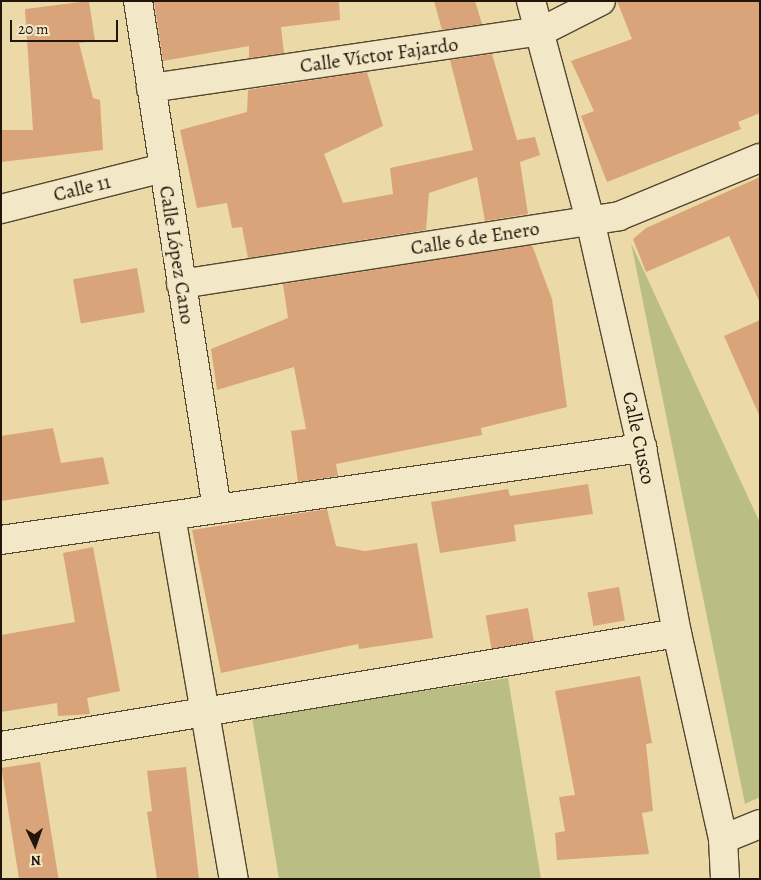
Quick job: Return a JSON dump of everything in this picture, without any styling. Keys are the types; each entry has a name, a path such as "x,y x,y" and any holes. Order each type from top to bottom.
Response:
{"street":[{"name":"Calle López Cano","path":"138,1 217,509"},
{"name":"Calle Cusco","path":"531,1 542,31 590,220 642,448 677,633 723,839 725,879"},
{"name":"Calle Víctor Fajardo","path":"151,88 542,31 601,1"},
{"name":"Calle 6 de Enero","path":"181,284 619,216 760,158"},
{"name":"Calle 11","path":"1,209 164,168"},
{"path":"1,540 642,448"},
{"path":"171,516 207,714 234,879"},
{"path":"1,746 207,714 677,633"},
{"path":"723,839 760,824"}],"green space":[{"path":"631,243 760,523 760,797 745,804"},
{"path":"508,678 541,879 279,879 252,717"}],"building":[{"path":"89,1 95,41 79,43 93,98 100,100 103,150 1,162 1,130 33,130 25,9"},
{"path":"154,1 339,1 340,20 281,27 284,53 249,58 249,46 163,61"},
{"path":"434,1 475,1 482,24 442,30"},
{"path":"617,1 760,1 760,113 738,122 741,129 607,182 581,116 594,111 571,61 632,39"},
{"path":"492,54 517,140 535,137 540,155 520,162 528,214 485,221 477,177 429,193 426,230 248,258 242,227 232,228 227,203 197,208 180,130 247,112 248,90 367,72 383,126 324,154 343,203 393,194 390,168 473,150 450,60"},
{"path":"760,177 760,303 729,236 646,272 633,239 646,228"},
{"path":"532,245 552,299 567,407 481,428 482,435 336,464 338,476 298,482 291,431 306,429 294,367 217,390 211,349 288,318 283,284"},
{"path":"137,268 145,312 81,324 73,279"},
{"path":"760,320 760,417 724,336"},
{"path":"53,428 61,463 103,457 109,484 1,501 1,436"},
{"path":"588,484 593,514 514,525 516,541 440,553 431,502 508,489 510,496"},
{"path":"327,509 336,546 365,551 417,543 433,638 359,649 358,644 221,673 192,530"},
{"path":"93,547 120,691 87,698 90,714 58,716 57,703 1,712 1,635 75,622 63,553"},
{"path":"619,587 625,620 593,626 587,593"},
{"path":"528,608 534,641 492,649 486,615"},
{"path":"640,676 652,743 646,744 653,811 642,813 649,854 557,860 555,833 565,831 559,797 575,795 555,691"},
{"path":"40,762 59,879 19,879 1,768"},
{"path":"186,767 199,879 157,879 147,812 152,811 147,771"}]}
